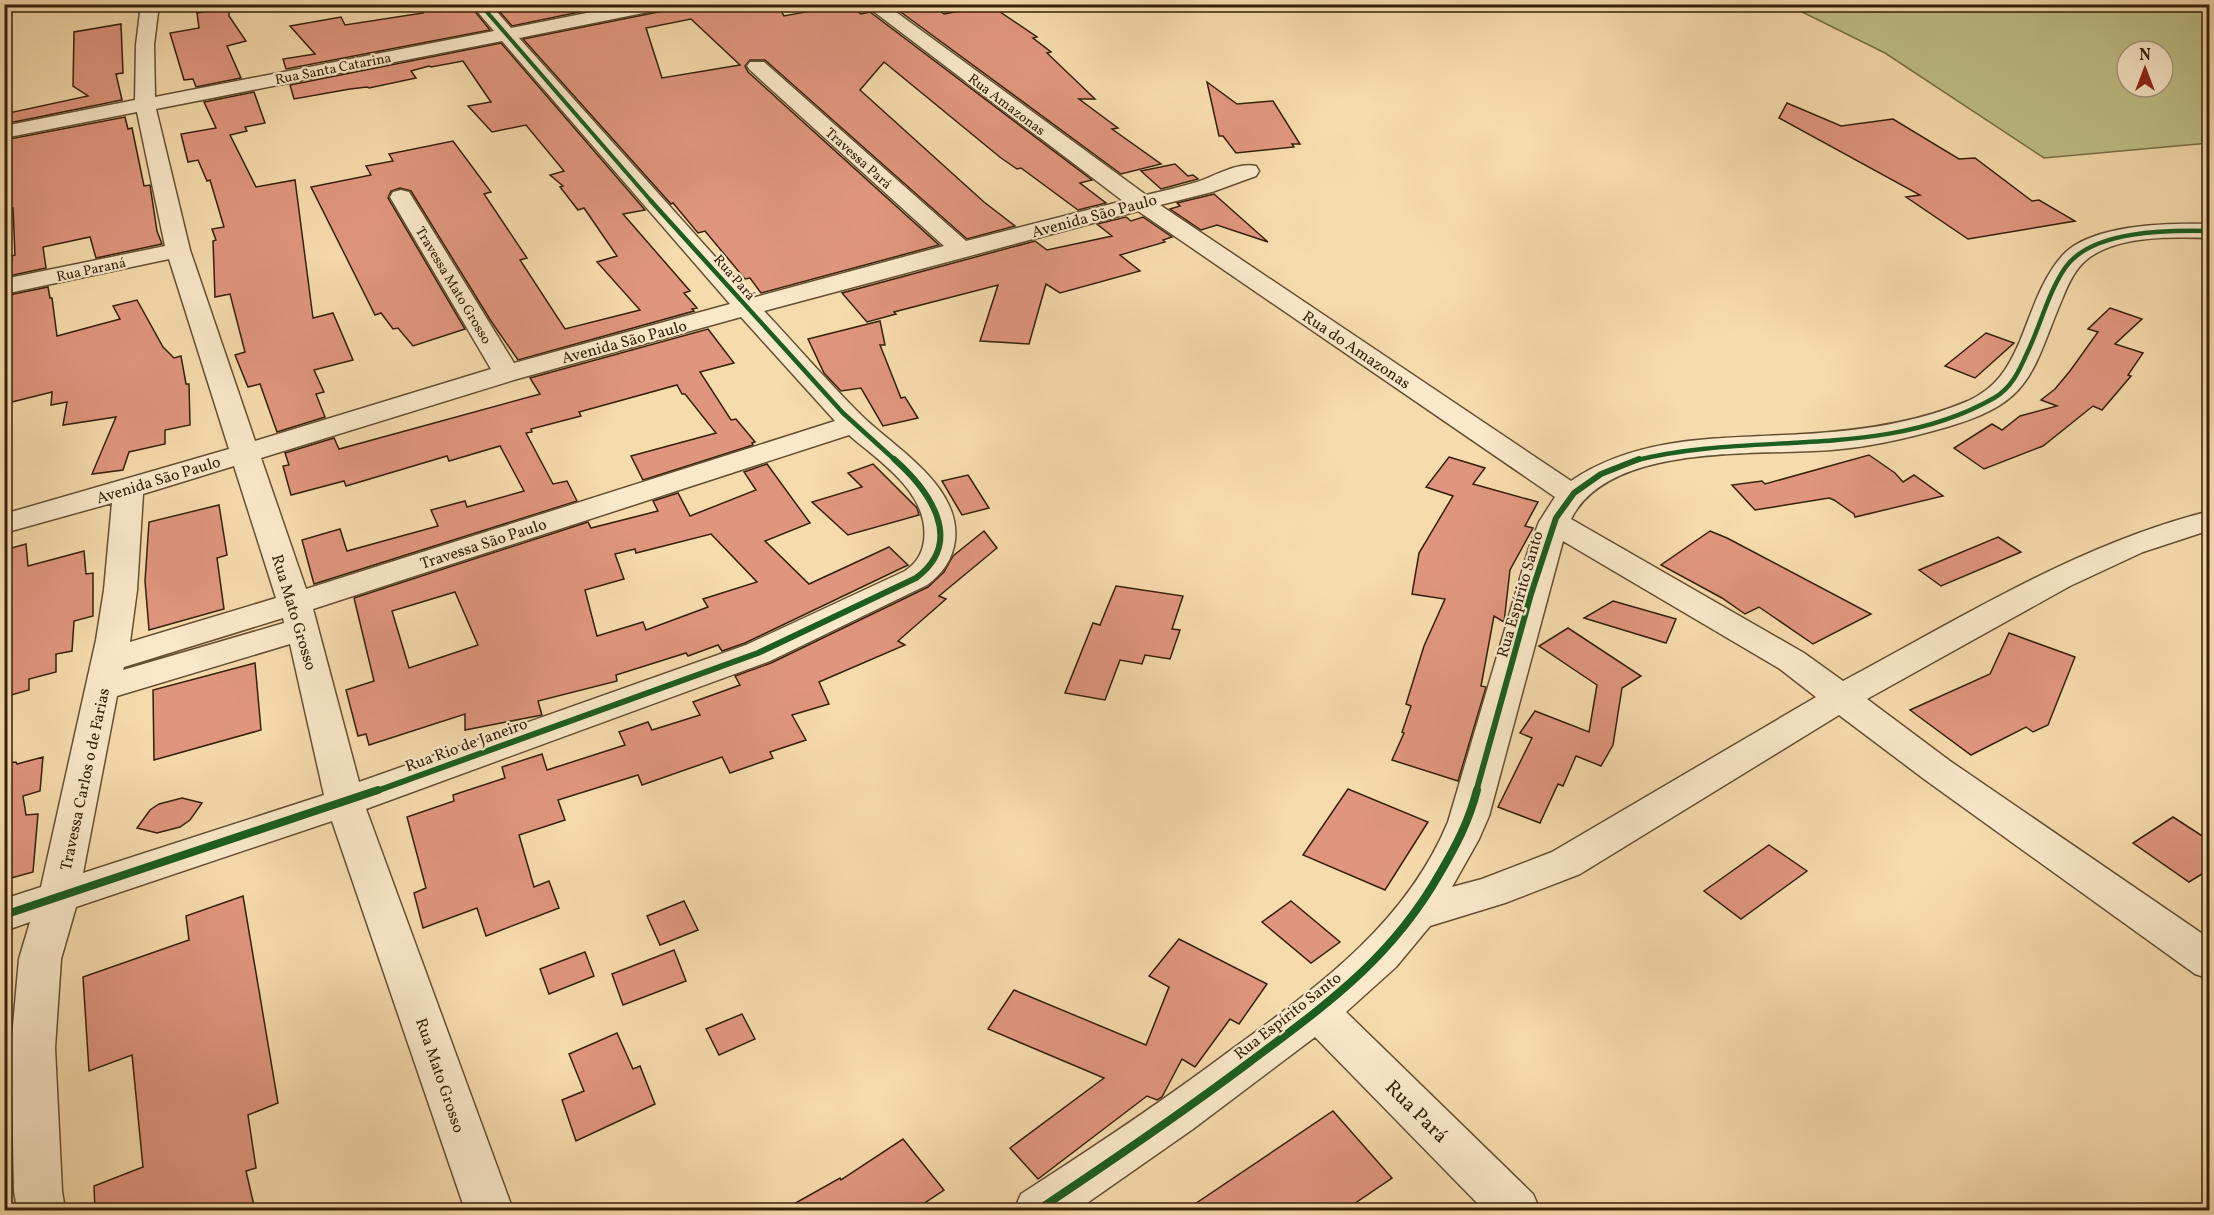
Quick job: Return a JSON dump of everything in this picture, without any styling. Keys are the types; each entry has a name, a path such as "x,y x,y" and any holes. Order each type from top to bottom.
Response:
{"street":[{"name":"Rua Mato Grosso","path":"150,4 145,45 146,105 178,250 246,451 298,616 345,802 489,1210"},
{"name":"Rua Pará","path":"480,4 746,308 855,424 901,466 934,506 940,538 936,556 927,572"},
{"name":"Rua Santa Catarina","path":"4,132 663,4"},
{"name":"Rua Amazonas","path":"873,4 1142,202"},
{"name":"Travessa Pará","path":"757,66 961,249"},
{"name":"Avenida São Paulo","path":"4,524 128,489 246,451 507,373 961,249 1204,187 1248,171"},
{"name":"Travessa Mato Grosso","path":"400,197 507,373"},
{"name":"Rua do Amazonas","path":"1142,202 1563,508 1792,661 1937,770 2210,962"},
{"path":"1563,508 1615,468 1640,459 1678,451 1833,441 1889,433 1964,412 1999,396 2017,376 2044,317 2058,278 2074,256 2093,245 2123,237 2157,232 2210,231"},
{"name":"Rua Paraná","path":"4,287 178,250"},
{"name":"Travessa São Paulo","path":"106,675 298,616 855,424"},
{"name":"Travessa Carlos o de Farias","path":"41,1210 38,1191 33,1048 40,959 59,895 106,675 120,590 128,489"},
{"name":"Rua Espírito Santo","path":"1038,1210 1202,1098 1317,1011 1375,962 1416,914 1465,830 1493,737 1527,603 1563,508"},
{"path":"1416,914 1491,892 1566,863 1842,697 2059,579 2132,545 2210,520"},
{"name":"Rua Rio de Janeiro","path":"4,915 345,802 758,653 927,572"},
{"name":"Rua Pará","path":"1317,1011 1516,1210"}],"green space":[{"path":"1788,5 2209,5 2209,143 2044,158 1885,53"}],"building":[{"path":"416,4 469,4 490,30 286,69 283,59 315,54 290,26 341,17 345,25 423,13"},
{"path":"493,4 618,4 512,26"},
{"path":"674,4 777,4 784,16 848,4 861,14 870,12 1092,180 1080,183 1106,203 1078,210 1021,168 1017,169 1001,158 884,62 860,90 984,202 1015,226 967,239 765,60 750,60 745,66 748,72 939,245 761,293 750,278 745,279 705,231 698,233 523,39 663,11","holes":["691,19 740,65 662,78 646,28"]},
{"path":"931,4 944,14 990,5 1037,37 1033,38 1051,52 1047,53 1095,99 1079,99 1118,128 1112,129 1161,164 1121,174 898,10"},
{"path":"229,8 229,16 246,41 227,46 241,78 196,87 193,79 184,80 170,33 199,28 197,13"},
{"path":"121,24 123,73 116,74 122,100 4,124 4,114 88,96 73,86 74,32"},
{"path":"501,43 645,210 623,214 690,291 684,293 697,308 692,309 694,311 518,360 491,321 411,191 400,188 391,191 388,198 465,329 413,346 398,328 393,329 381,313 375,315 311,187 371,175 366,166 393,161 389,154 453,141 491,192 484,194 527,258 520,260 565,329 640,310 597,262 617,256 584,208 578,210 560,187 563,186 550,175 564,171 526,125 492,132 468,106 491,102 463,61 411,71 416,78 369,88 294,99 290,85"},
{"path":"1207,82 1237,104 1273,101 1300,144 1292,144 1294,147 1236,153 1223,136 1219,136"},
{"path":"254,92 265,123 245,127 247,131 230,135 256,187 295,180 313,318 333,313 353,360 314,370 324,392 316,394 325,417 277,432 260,384 248,387 235,355 245,352 230,294 215,297 213,241 216,240 212,229 224,227 210,180 207,181 198,160 188,162 181,134 216,128 204,102"},
{"path":"1787,103 1841,126 1893,119 1959,159 1975,158 2032,201 2039,200 2075,221 1968,239 1906,197 1920,195 1779,118"},
{"path":"125,117 128,129 132,128 144,186 150,185 157,231 162,244 96,258 90,237 43,247 46,268 4,277 4,263 12,261 12,256 15,255 13,208 4,209 4,140"},
{"path":"1175,164 1188,176 1193,175 1198,179 1161,189 1141,171"},
{"path":"1214,194 1268,242 1217,225 1201,230 1170,209 1180,206 1177,203"},
{"path":"1126,217 1131,221 1143,217 1172,237 1163,240 1165,242 1120,255 1140,271 1060,293 1046,284 1029,344 980,341 998,285 894,312 896,314 867,322 842,293 1035,241 1047,250 1112,236 1097,224"},
{"path":"48,287 50,298 52,298 57,336 120,319 113,306 137,300 163,347 174,358 181,356 186,384 189,384 190,425 165,430 165,444 129,452 123,470 92,474 116,417 63,425 67,402 51,405 52,392 4,404 4,296"},
{"path":"2110,308 2142,319 2115,344 2143,353 2128,375 2131,376 2102,410 2093,406 2043,446 1984,469 1954,448 1992,424 2002,430 2020,416 2057,406 2041,400 2055,389 2070,371 2098,332 2088,329"},
{"path":"880,321 885,345 880,345 901,398 905,397 918,418 883,426 861,388 841,391 824,373 808,339"},
{"path":"708,329 734,363 700,372 731,420 736,419 755,442 752,443 753,445 643,480 631,456 716,433 677,385 579,412 581,416 531,429 532,432 526,433 553,484 567,481 577,501 314,584 302,540 340,529 347,551 438,526 431,510 465,501 467,507 524,491 500,446 449,461 447,456 346,486 344,481 291,495 283,466 289,465 285,453 334,438 339,449 540,394 530,378"},
{"path":"1986,333 2014,343 1975,378 1945,366"},
{"path":"1869,455 1895,473 1903,482 1914,475 1943,496 1855,517 1854,514 1829,498 1755,510 1732,485 1762,481 1765,484"},
{"path":"1449,457 1485,468 1473,484 1538,502 1525,526 1533,528 1510,570 1504,622 1494,616 1481,686 1486,687 1458,781 1392,760 1404,733 1402,732 1411,706 1406,704 1424,646 1445,599 1412,594 1419,553 1453,496 1426,487"},
{"path":"767,464 810,523 765,541 809,584 889,547 908,565 745,643 722,651 718,645 688,656 686,653 616,675 617,681 538,701 542,715 465,730 465,714 369,745 366,734 358,736 346,690 374,681 354,598 588,522 591,528 658,511 653,501 678,493 690,516 756,490 744,472","holes":["711,534 757,582 703,599 708,607 646,630 643,622 597,636 585,590 624,579 615,554 635,549 636,553","455,592 478,645 409,668 392,611"]},
{"path":"873,464 917,508 919,515 848,535 812,502 862,487 848,473"},
{"path":"968,475 989,508 962,515 942,481"},
{"path":"219,505 227,555 217,558 224,609 149,630 145,581 149,522"},
{"path":"984,531 997,548 939,596 946,599 898,641 905,645 819,682 829,704 792,715 806,740 770,752 773,758 730,773 722,757 642,785 638,775 558,800 565,820 519,835 534,887 549,881 559,908 486,936 477,908 423,928 414,893 426,888 407,817 454,801 453,795 505,778 502,767 542,754 547,770 625,745 619,732 648,722 652,730 700,715 693,702 740,685 735,676 771,663 928,587 944,572 953,556"},
{"path":"1710,531 1871,614 1813,644 1759,607 1745,614 1722,598 1661,565"},
{"path":"1998,537 2021,552 1941,586 1919,570"},
{"path":"26,544 28,566 84,551 86,574 93,573 93,616 74,621 72,651 56,654 56,672 29,679 29,690 4,697 4,628 9,584 4,585 4,550"},
{"path":"1116,586 1183,596 1172,629 1180,630 1170,659 1145,655 1142,664 1120,660 1105,700 1065,693 1093,623 1100,625"},
{"path":"1613,601 1676,619 1666,643 1584,618"},
{"path":"1568,628 1641,676 1622,688 1613,745 1601,766 1576,756 1563,786 1558,784 1540,823 1498,807 1532,738 1520,733 1535,711 1589,732 1597,685 1539,646"},
{"path":"2009,633 2075,657 2048,725 2033,732 2026,727 1971,755 1910,710 1990,674"},
{"path":"255,663 261,730 154,760 153,690"},
{"path":"43,757 40,791 23,796 26,815 38,814 33,872 4,880 4,763 16,762 17,764"},
{"path":"1348,789 1428,822 1385,890 1303,855"},
{"path":"182,798 202,803 190,820 180,827 157,833 137,828 150,810 159,804"},
{"path":"2173,817 2210,841 2210,869 2189,882 2133,843"},
{"path":"1769,845 1807,871 1741,919 1704,891"},
{"path":"243,896 278,1103 248,1115 256,1168 246,1171 255,1210 95,1210 94,1186 143,1167 132,1055 89,1071 83,977 189,940 186,916"},
{"path":"684,901 698,930 660,945 647,916"},
{"path":"1291,901 1340,942 1311,963 1262,922"},
{"path":"1179,939 1267,984 1239,1024 1230,1019 1195,1067 1182,1059 1162,1097 1157,1100 1147,1096 1038,1179 1010,1148 1104,1078 988,1029 1014,990 1146,1045 1169,987 1149,976"},
{"path":"674,950 686,981 623,1005 612,974"},
{"path":"585,952 594,976 549,994 540,969"},
{"path":"742,1014 755,1039 719,1055 706,1029"},
{"path":"617,1033 633,1069 640,1066 655,1104 576,1141 562,1100 584,1091 569,1054"},
{"path":"1333,1111 1392,1178 1345,1210 1186,1210"},
{"path":"903,1139 944,1190 914,1210 783,1210 840,1178 841,1180"}],"cycle path":[{"path":"4,915 345,802 758,653 916,578 931,564 938,546 940,526 934,506 920,484 837,407 725,284 480,4"},
{"path":"1038,1210 1177,1115 1322,1007 1381,955 1415,915 1463,834 1545,548 1556,518 1574,493 1601,474 1631,461 1664,453 1734,445 1853,439 1918,426 1960,414 1996,397 2012,382 2020,370 2059,278 2072,259 2083,250 2099,243 2137,234 2210,231"}]}
